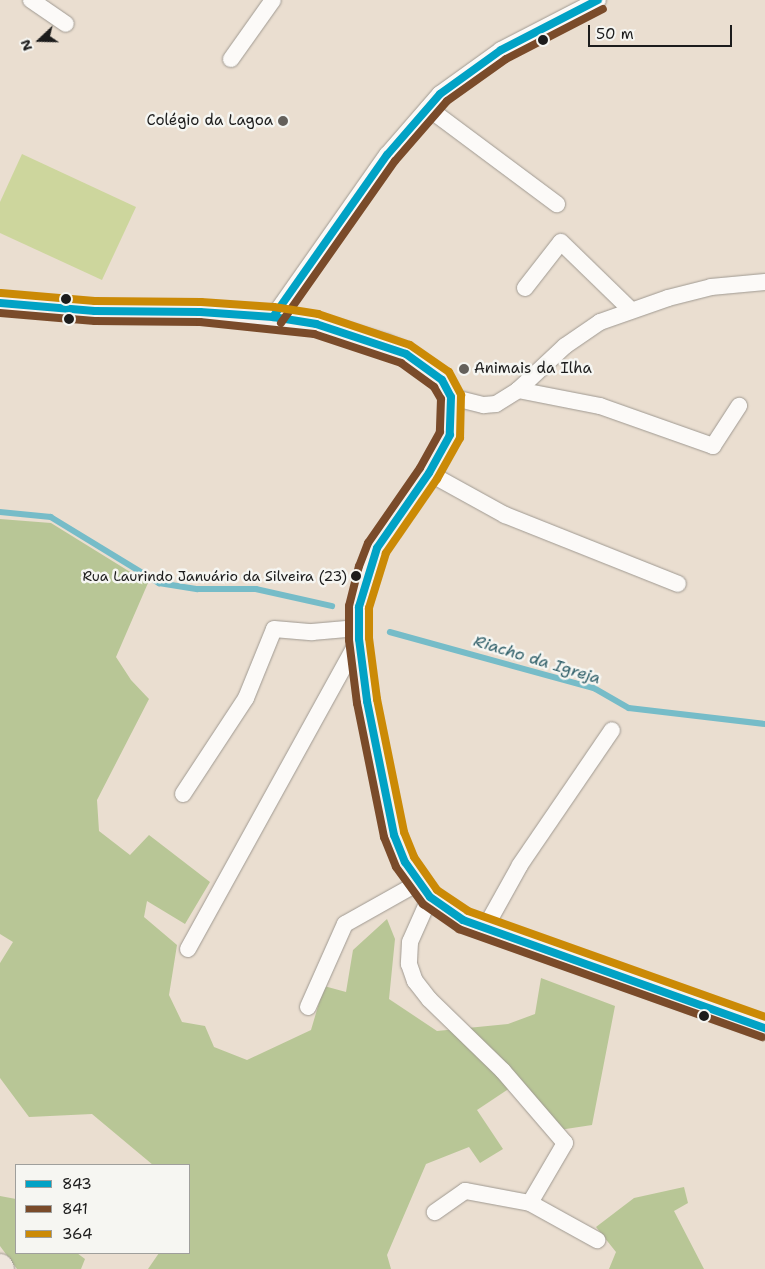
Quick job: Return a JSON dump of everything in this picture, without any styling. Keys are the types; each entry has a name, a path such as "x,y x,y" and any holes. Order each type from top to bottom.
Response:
{"main road":[{"path":"0,303 95,311 200,312 273,316 341,331 406,354 442,380 451,397 450,435 429,473 377,548 362,588 358,633 367,701 394,835 424,890 463,920 765,1028"}],"street":[{"path":"31,0 66,24"},
{"path":"231,59 274,0"},
{"path":"273,316 388,155 428,108 472,68 598,0"},
{"path":"428,108 557,204"},
{"path":"525,288 561,242 630,309"},
{"path":"451,397 484,405 496,404 518,390 565,346 600,322 630,309 711,287 765,282"},
{"path":"518,390 600,406 713,446 740,406"},
{"path":"429,473 505,514 678,584"},
{"path":"183,794 246,698 274,629 358,633 188,949"},
{"path":"485,928 520,865 612,730"},
{"path":"308,1007 345,924 424,890"},
{"path":"424,890 410,942 409,964 415,981 429,999 503,1071 565,1143 530,1203"},
{"path":"434,1212 457,1194 465,1191 530,1203 597,1240"}],"green space":[{"path":"22,154 136,207 102,280 0,233 0,202"},
{"path":"0,519 51,523 148,583 116,657 131,680 149,699 97,800 99,831 130,855 149,835 210,882 185,924 147,901 144,917 177,945 169,995 182,1022 205,1026 214,1047 247,1060 311,1030 324,986 346,992 353,950 387,919 395,939 389,999 437,1031 508,1024 535,1014 541,978 615,1006 592,1125 546,1132 510,1088 477,1110 503,1149 480,1163 469,1147 426,1164 387,1255 391,1269 148,1269 158,1254 190,1254 190,1164 152,1164 92,1114 29,1117 0,1078 0,963 13,942 0,934"},
{"path":"684,1187 688,1203 674,1211 704,1269 609,1269 616,1252 596,1227 634,1198"},
{"path":"0,1196 15,1199 15,1254 78,1254 85,1259 81,1269 17,1269 0,1246"}],"waterway":[{"name":"Riacho da Igreja","path":"0,512 51,517 159,583 198,589 256,589 332,606"},
{"name":"Riacho da Igreja","path":"390,632 594,688 629,708 765,724"}],"transit line":[{"name":"843","path":"273,317 387,155 440,94 501,50 598,0"},
{"name":"841","path":"281,323 395,161 447,101 506,59 603,9"},
{"name":"364","path":"1,293 95,301 201,302 274,307 318,314 410,345 449,372 461,395 460,438 437,479 386,553 369,608 369,638 377,699 404,832 414,857 437,890 468,911 765,1017"},
{"name":"843","path":"0,303 95,311 200,312 273,317 316,324 406,354 442,380 451,397 450,435 429,473 377,548 359,607 359,639 367,701 394,835 405,862 430,897 463,920 765,1028"},
{"name":"841","path":"0,313 95,321 200,322 314,334 401,363 434,387 441,399 440,432 420,468 368,543 359,566 349,606 349,640 357,703 384,837 396,867 423,904 459,929 762,1037"}],"place":[{"name":"Colégio da Lagoa","path":"283,121"},
{"name":"Animais da Ilha","path":"464,369"},
{"name":"Rua Laurindo Januário da Silveira (23)","path":"356,576"}]}
